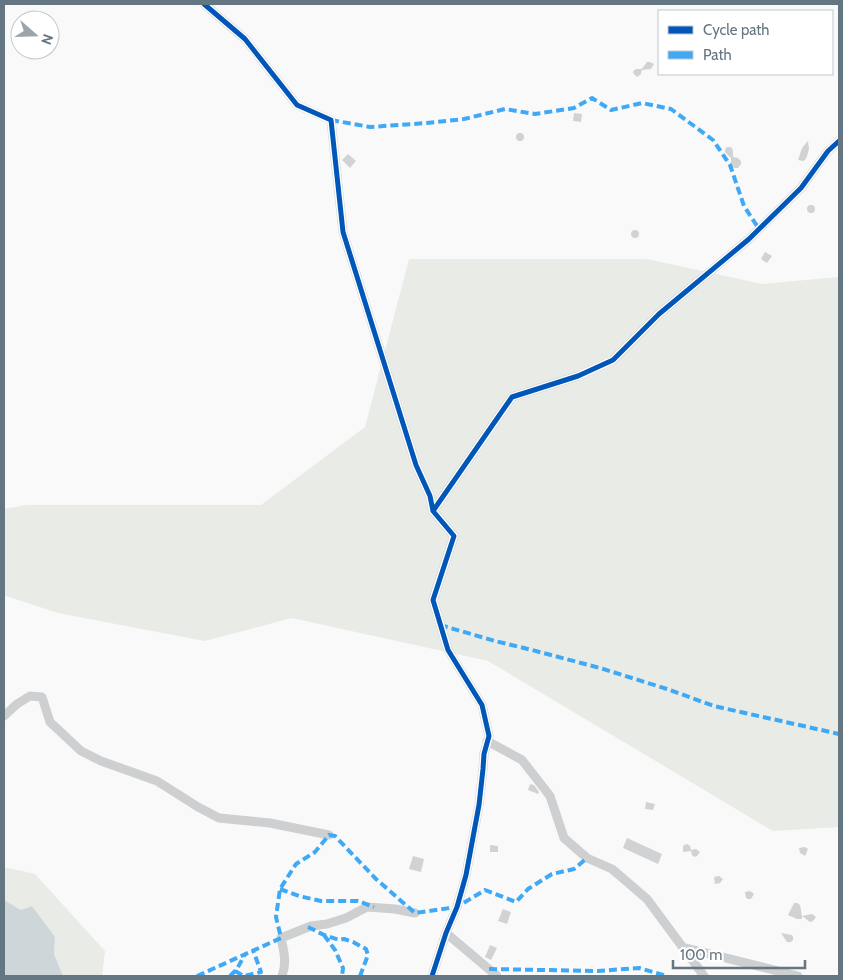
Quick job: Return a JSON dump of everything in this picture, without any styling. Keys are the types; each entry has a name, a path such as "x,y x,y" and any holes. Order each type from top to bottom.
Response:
{"street":[{"path":"204,4 245,39 297,105 331,120 343,232 416,465 430,496 433,511 454,536 432,600 448,650 482,705 489,736 484,754 476,824 466,875 457,907 432,976"},
{"path":"433,511 512,397 578,376 613,360 659,314 749,239 801,188 828,151 839,141"},
{"path":"4,716 17,704 30,696 42,697 50,722 81,751 157,781 219,818 270,824 329,835"},
{"path":"487,741 522,760 550,796 564,838 587,858 612,869 647,899 704,976"},
{"path":"282,976 285,967 281,938 311,926 327,924 346,918 367,907 415,913"},
{"path":"446,933 497,976"},
{"path":"682,947 798,976"}],"shaded area":[{"path":"409,259 647,259 762,284 839,277 839,827 773,831 488,661 292,618 205,641 58,613 6,596 4,599 4,509 26,505 261,505 365,427"},
{"path":"4,867 35,874 105,951 102,976 63,976 54,954 55,937 32,906 21,910 4,900"},
{"path":"4,900 21,910 32,906 55,937 54,954 63,976 4,976"}],"building":[{"path":"647,62 654,64 651,69 641,70"},
{"path":"637,69 642,69 641,74 637,77 633,73"},
{"path":"574,113 582,114 581,122 573,121"},
{"path":"520,133 524,137 520,141 516,137"},
{"path":"808,141 809,149 805,160 798,160 802,148"},
{"path":"727,147 732,148 733,157 741,161 738,168 732,167 731,158 725,152"},
{"path":"348,154 356,161 350,168 342,160"},
{"path":"811,205 815,209 811,213 807,209"},
{"path":"635,230 639,234 635,238 631,234"},
{"path":"765,252 772,256 767,263 761,259"},
{"path":"530,784 534,785 539,792 538,794 528,790"},
{"path":"646,802 655,804 653,810 645,809"},
{"path":"627,838 662,854 658,864 623,848"},
{"path":"687,844 691,850 696,849 700,852 697,856 694,857 691,851 683,852 684,845"},
{"path":"490,845 498,846 498,852 490,852"},
{"path":"805,847 808,849 805,856 800,853 799,848"},
{"path":"413,856 424,859 421,872 409,869"},
{"path":"719,876 723,879 720,883 715,884 714,877"},
{"path":"750,891 754,894 751,899 748,899 745,892"},
{"path":"794,903 800,905 802,919 788,915"},
{"path":"503,909 511,912 507,924 498,921"},
{"path":"812,914 816,917 810,922 802,916"},
{"path":"781,933 792,935 793,940 787,942"},
{"path":"490,945 497,948 491,960 485,957"}],"marked path":[{"path":"331,120 370,127 464,119 505,109 535,114 574,108 592,98 611,110 642,103 671,109 713,140 730,165 744,206 759,229"},
{"path":"440,625 600,668 714,706 839,734"},
{"path":"197,976 281,938 276,917 280,889 296,864 315,852 329,835 335,836 376,879 415,913 457,907 485,890 516,902 528,889 552,874 574,869 587,858"},
{"path":"280,889 321,901 358,901 374,907"},
{"path":"308,927 324,935 353,942 366,949 368,955 360,976"},
{"path":"324,935 335,950 343,968 342,976"},
{"path":"235,971 244,976 261,972 253,950"},
{"path":"230,976 237,969 245,954"},
{"path":"489,969 598,971 639,968 667,976"}],"cycle path":[{"path":"204,4 245,39 297,105 331,120 343,232 416,465 430,496 433,511 454,536 433,600 448,650 482,705 489,736 484,754 479,805 466,875 457,907 432,976"},
{"path":"433,511 512,397 578,376 613,360 659,314 749,239 801,188 828,151 839,141"}]}
